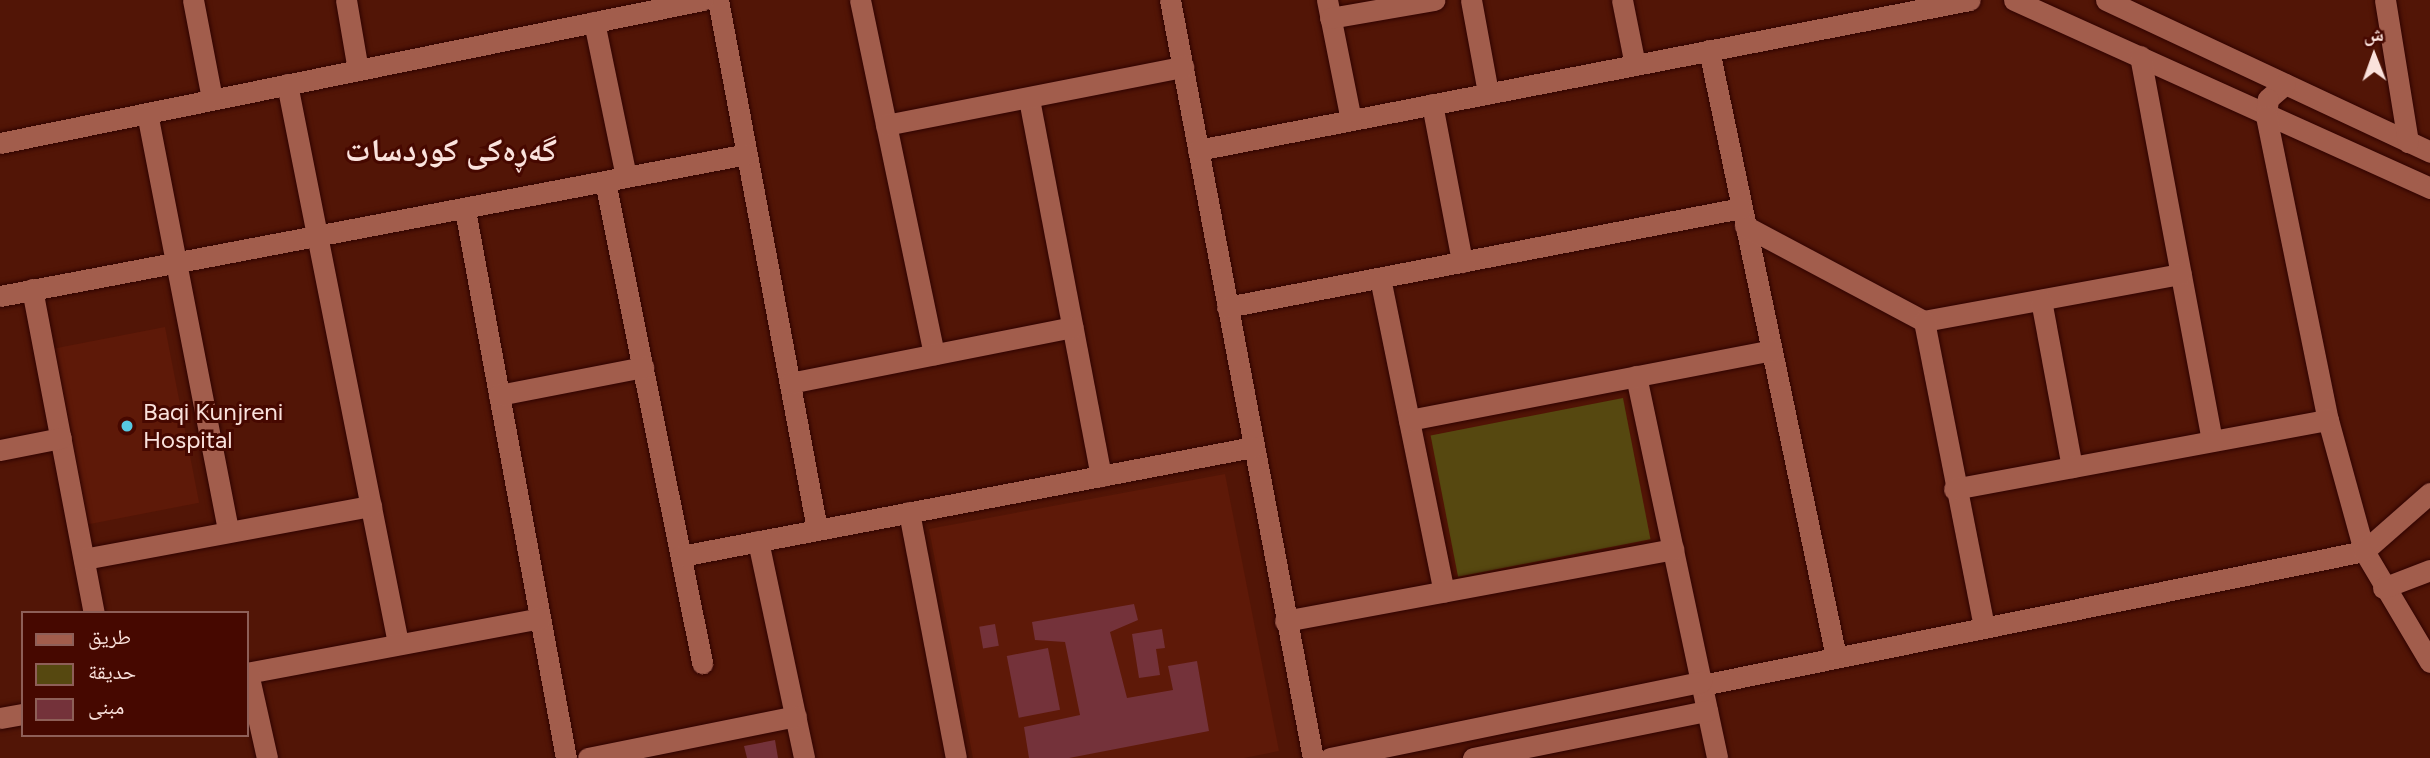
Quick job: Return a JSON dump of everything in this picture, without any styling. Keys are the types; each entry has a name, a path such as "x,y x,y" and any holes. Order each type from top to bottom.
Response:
{"street":[{"path":"193,0 212,99"},
{"path":"345,0 358,70"},
{"path":"0,143 594,22 639,6 703,0"},
{"path":"718,0 817,529"},
{"path":"860,0 934,354"},
{"path":"1170,0 1285,621 1313,758"},
{"path":"1352,120 1329,9 1433,0"},
{"path":"1471,0 1488,93"},
{"path":"1622,0 1635,65"},
{"path":"1198,150 1970,0"},
{"path":"2014,0 2430,188"},
{"path":"2106,0 2430,152"},
{"path":"2385,0 2408,142"},
{"path":"594,22 643,367 702,663"},
{"path":"1709,50 1836,657"},
{"path":"2140,55 2212,440"},
{"path":"886,125 1183,67"},
{"path":"287,84 398,643"},
{"path":"2285,84 2268,99 2266,116 2328,420 2364,551 2383,589 2430,662"},
{"path":"1029,99 1101,476"},
{"path":"1432,104 1462,262"},
{"path":"147,113 228,531"},
{"path":"0,296 318,240 747,154"},
{"path":"465,210 566,758"},
{"path":"1227,307 1462,262 1743,217 1924,321 2181,274"},
{"path":"1380,278 1444,592"},
{"path":"32,289 94,611"},
{"path":"2041,300 2072,467"},
{"path":"1924,321 1954,489 1984,627"},
{"path":"790,383 1072,327"},
{"path":"1409,420 1771,350"},
{"path":"499,395 643,367"},
{"path":"1636,376 1717,758"},
{"path":"1954,489 2328,420"},
{"path":"0,450 61,438"},
{"path":"681,556 1253,447"},
{"path":"1329,758 2364,551 2430,493"},
{"path":"84,559 370,506"},
{"path":"909,512 956,758"},
{"path":"758,541 804,758"},
{"path":"1285,621 1673,549"},
{"path":"2383,589 2430,570"},
{"path":"248,673 540,618"},
{"path":"248,677 267,758"},
{"path":"1473,758 1512,753 1707,711"},
{"path":"0,718 21,714"},
{"path":"589,758 796,716"}],"shaded area":[{"name":"Baqi Kunjreni Hospital","path":"165,327 199,503 87,524 53,349"},
{"path":"1225,474 1279,751 1244,758 973,758 929,529"}],"green space":[{"path":"1623,398 1650,539 1458,577 1431,435"}],"building":[{"path":"1134,604 1138,620 1110,632 1127,698 1173,690 1168,666 1197,661 1209,731 1069,758 1029,758 1024,727 1080,715 1065,642 1035,640 1032,622"},
{"path":"995,624 999,646 983,648 979,627"},
{"path":"1162,629 1165,648 1156,649 1160,675 1139,678 1132,634"},
{"path":"1048,648 1060,710 1019,718 1007,656"},
{"path":"775,740 778,758 747,758 744,746"}],"place":[{"name":"Baqi Kunjreni Hospital","path":"127,426"}],"district":[{"name":"گەڕەکی کوردسات","path":"451,150"}]}
